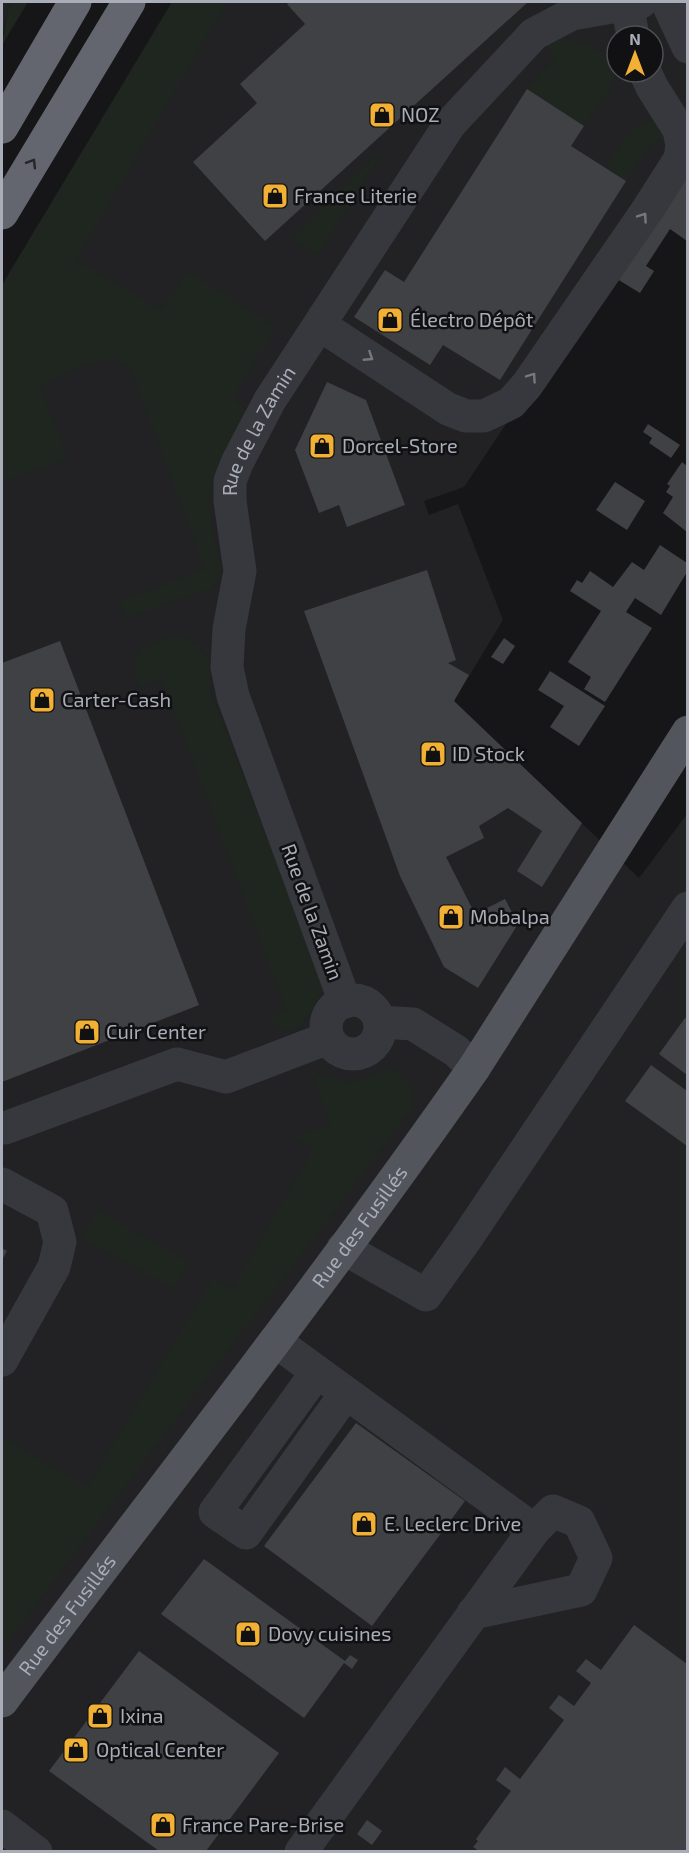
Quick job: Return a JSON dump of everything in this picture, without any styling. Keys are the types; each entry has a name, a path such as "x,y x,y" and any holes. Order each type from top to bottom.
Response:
{"highway":[{"path":"2,125 64,2"},
{"path":"2,125 75,2"},
{"path":"2,213 129,2"}],"main road":[{"name":"Rue des Fusillés","path":"2,1701 275,1341 474,1068 684,745"}],"street":[{"path":"667,2 687,47"},
{"path":"633,24 634,3"},
{"name":"Rue de la Zamin","path":"345,1002 233,696 226,667 229,630 240,571 230,501 230,481 270,400 450,124 534,34 566,8 634,3"},
{"path":"320,325 448,408 466,416 484,416 511,403 527,385 680,159 682,145 679,130 651,84"},
{"path":"343,1248 426,1295 687,908"},
{"name":"Rue de la Zamin","path":"328,1038 327,1021 330,1012 337,1005 345,1002 354,1000 363,1002 371,1007 380,1022"},
{"path":"5,1128 177,1064 226,1077 328,1038 340,1051 357,1054 373,1046 378,1039 380,1022 413,1024 456,1051 474,1068"},
{"path":"2,1184 52,1211 60,1242 54,1267 2,1360"},
{"path":"275,1341 534,1530"},
{"path":"317,1372 215,1512 246,1533 346,1393"},
{"path":"301,1851 473,1613 534,1530 553,1511 579,1522 596,1558 581,1590 473,1613"},
{"path":"2,1826 36,1851"}],"shaded area":[{"path":"2,2 12,2 8,8 2,39"},
{"path":"12,2 28,2 2,45 8,8"},
{"path":"172,2 687,2 687,152 464,487 424,501 429,515 458,504 503,620 454,701 639,878 687,814 687,1851 2,1851 2,285"},
{"path":"172,2 227,2 76,260 161,310 188,271 276,327 233,398 249,412 222,458 212,485 210,509 216,548 223,570 212,588 126,618 120,601 205,569 131,370 116,360 96,361 40,385 68,459 2,482 2,285"},
{"path":"552,36 571,40 605,55 605,84 611,84 584,126 527,89 556,58 540,40"},
{"path":"657,120 672,142 655,140 626,181 606,168 632,131 647,122"},
{"path":"388,144 317,256 291,239"},
{"path":"174,634 187,638 198,647 209,664 210,690 325,987 309,1016 295,1029 287,1031 278,1028 268,1018 286,1010 162,679 139,687 135,664 137,657 146,647"},
{"path":"393,1067 413,1088 414,1106 6,1644 2,1645 2,1437 87,1487 213,1278 232,1289 314,1148 294,1137 330,1124 311,1072 351,1083"},
{"path":"97,1210 189,1262 174,1289 83,1239"}],"building":[{"path":"290,2 528,2 265,241 193,162 257,103 240,84 305,24 287,4"},
{"path":"527,89 584,126 571,146 626,181 500,380 443,345 430,365 354,317 385,270 404,282"},
{"path":"687,168 687,241 670,229 646,266 654,271 640,293 617,279"},
{"path":"327,382 366,400 405,505 347,527 339,505 319,513 295,450"},
{"path":"648,424 680,445 671,458 649,443 652,438 643,432"},
{"path":"682,462 687,466 687,532 663,513 673,497 666,492 670,486 667,484"},
{"path":"615,482 645,501 627,530 596,510"},
{"path":"660,545 687,563 687,572 661,615 635,598 626,612 652,628 605,702 584,689 591,677 568,662 601,611 570,591 577,580 582,583 590,571 613,587 632,562 644,570"},
{"name":"ID Stock","path":"427,570 456,660 448,663 469,675 454,701 582,823 542,887 517,871 542,831 508,808 479,826 484,838 446,857 475,914 505,899 518,924 478,988 444,967 400,876 304,611"},
{"path":"504,638 515,646 503,664 491,657"},
{"path":"60,641 199,1005 2,1082 2,663"},
{"path":"550,671 605,706 579,746 550,727 564,706 538,690"},
{"path":"685,1018 687,1019 687,1075 659,1054"},
{"path":"651,1065 687,1091 687,1146 625,1101"},
{"path":"2,1248 7,1251 2,1260"},
{"name":"E. Leclerc Drive","path":"356,1423 465,1501 372,1626 264,1546"},
{"name":"Dovy cuisines","path":"204,1559 345,1661 350,1655 358,1660 352,1669 344,1663 304,1718 161,1614"},
{"path":"634,1625 687,1664 687,1851 479,1851 473,1847 478,1841 476,1839 511,1791 496,1780 505,1767 520,1779 564,1720 549,1708 559,1695 574,1706 591,1683 576,1671 586,1659 601,1670"},
{"path":"139,1651 279,1753 206,1851 159,1851 49,1771"},
{"path":"367,1820 382,1831 372,1845 357,1834"}],"place":[{"name":"NOZ","path":"382,115"},
{"name":"France Literie","path":"275,196"},
{"name":"Électro Dépôt","path":"390,320"},
{"name":"Dorcel-Store","path":"322,446"},
{"name":"Carter-Cash","path":"42,700"},
{"name":"ID Stock","path":"433,754"},
{"name":"Mobalpa","path":"451,917"},
{"name":"Cuir Center","path":"87,1032"},
{"name":"E. Leclerc Drive","path":"364,1524"},
{"name":"Dovy cuisines","path":"248,1634"},
{"name":"Ixina","path":"100,1716"},
{"name":"Optical Center","path":"76,1750"},
{"name":"France Pare-Brise","path":"163,1825"}]}
